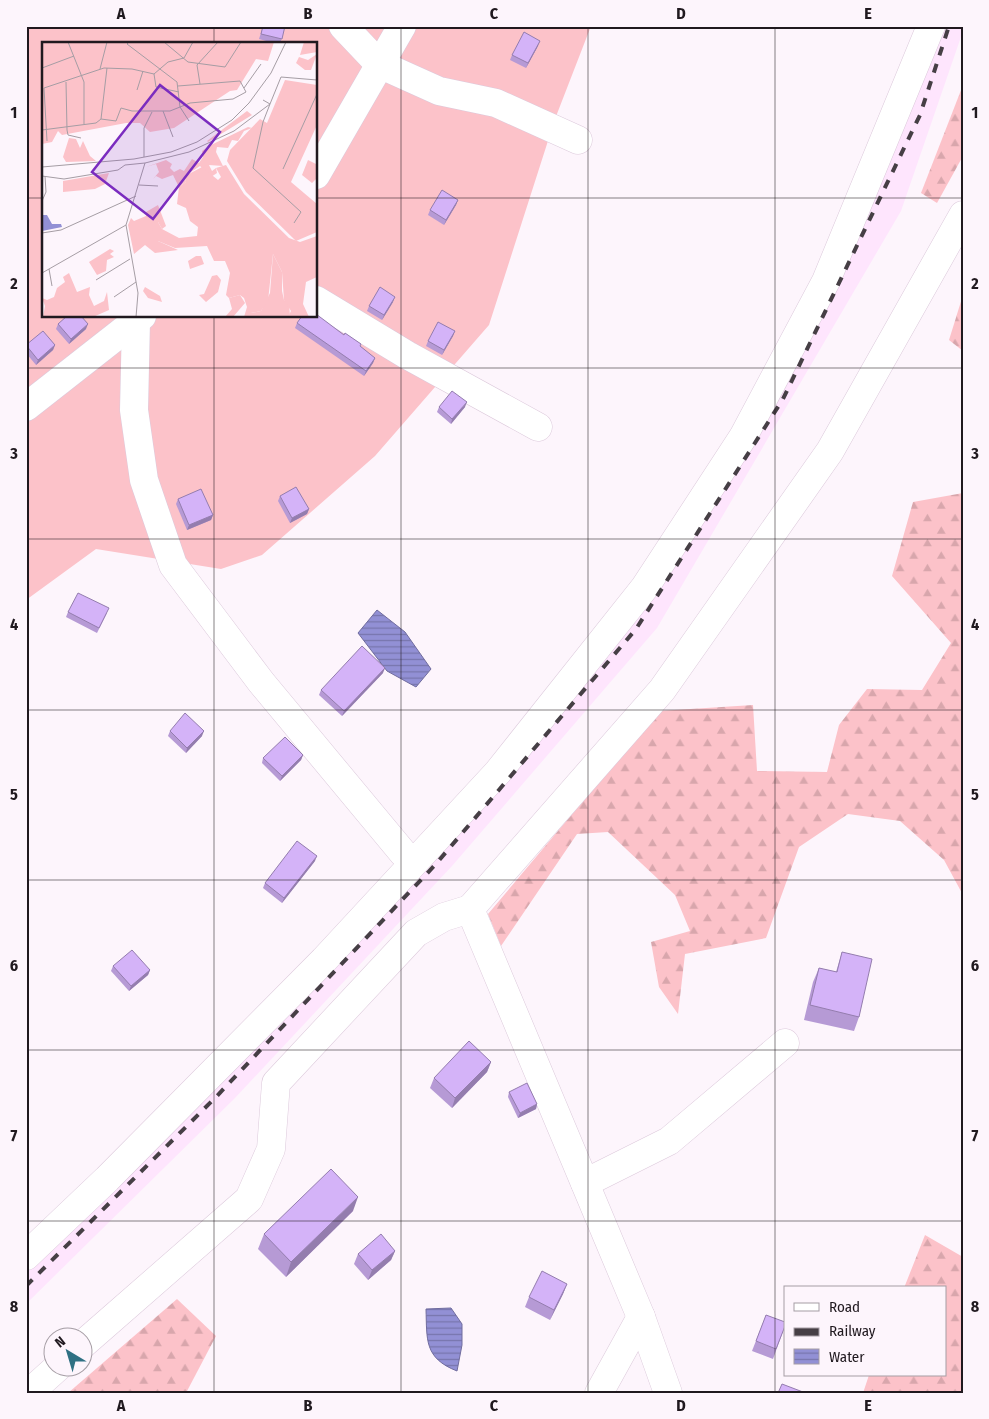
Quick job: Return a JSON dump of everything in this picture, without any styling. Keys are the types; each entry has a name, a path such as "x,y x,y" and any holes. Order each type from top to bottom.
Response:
{"street":[{"path":"343,26 379,64 438,91 496,103 578,140"},
{"path":"318,171 402,26"},
{"path":"26,1256 107,1179 324,960 465,808 498,772 645,587 743,437 826,281 931,26"},
{"path":"92,1336 248,1199 271,1149 276,1083 416,933 444,917 470,909 662,690 830,450 963,215"},
{"path":"318,301 407,354 538,427"},
{"path":"26,407 139,319"},
{"path":"139,319 134,410 144,480 173,564 261,682 403,853"},
{"path":"470,909 640,1317 668,1393"},
{"path":"585,1183 669,1141 785,1043"},
{"path":"599,1393 640,1317"},
{"path":"29,1393 48,1376"}],"shaded area":[{"path":"934,26 963,26 963,31 901,211 657,628 452,866 235,1098 26,1304 26,1263 427,859 748,442"}],"green space":[{"path":"26,26 591,26 555,119 489,325 375,456 262,555 221,569 96,549 26,600"},
{"path":"963,85 963,156 937,203 921,193"},
{"path":"963,295 963,351 949,340"},
{"path":"963,493 963,895 944,860 900,821 848,814 799,847 766,938 685,954 678,1014 659,987 651,942 690,931 675,895 608,832 577,834 501,946 488,914 659,711 753,705 757,771 827,772 839,725 867,689 922,690 951,643 892,576 913,502"},
{"path":"925,1235 963,1257 963,1393 863,1393 869,1376 946,1376 946,1286 905,1286"},
{"path":"177,1299 216,1336 186,1393 68,1393 88,1376 92,1376 92,1372"}],"water":[{"path":"377,610 405,632 431,669 416,687 387,671 358,633"},
{"path":"451,1308 462,1324 462,1345 457,1371 446,1366 433,1354 427,1330 426,1309"}],"building":[{"path":"263,26 285,26 282,39 261,34"},
{"path":"524,32 540,41 528,63 512,55"},
{"path":"442,190 458,200 446,220 430,210"},
{"path":"380,287 395,297 384,315 369,306"},
{"path":"318,316 344,335 345,333 361,344 360,346 375,358 366,371 297,323 301,318 318,318"},
{"path":"65,318 83,318 88,324 71,339 58,324"},
{"path":"438,322 455,331 444,350 428,341"},
{"path":"43,331 55,345 38,360 26,345"},
{"path":"452,391 467,402 452,419 439,407"},
{"path":"296,487 309,509 292,518 280,496"},
{"path":"201,489 213,515 189,525 178,499"},
{"path":"78,593 109,608 99,628 68,612"},
{"path":"362,646 385,668 344,711 321,690"},
{"path":"185,713 204,731 187,748 170,731"},
{"path":"285,737 303,755 282,776 263,758"},
{"path":"297,841 317,856 284,898 265,883"},
{"path":"132,950 150,970 131,986 113,966"},
{"path":"842,952 872,959 859,1017 810,1005 819,968 837,972"},
{"path":"469,1041 491,1062 455,1098 434,1078"},
{"path":"527,1083 537,1104 520,1113 509,1092"},
{"path":"331,1169 358,1197 291,1262 264,1234"},
{"path":"381,1234 395,1251 372,1270 358,1254"},
{"path":"542,1271 567,1284 554,1310 529,1297"},
{"path":"766,1315 784,1322 784,1329 776,1349 756,1341"},
{"path":"782,1384 803,1392 778,1393"}],"railway":[{"path":"26,1286 216,1097 435,865 636,629 783,399 920,115 949,26"}]}
